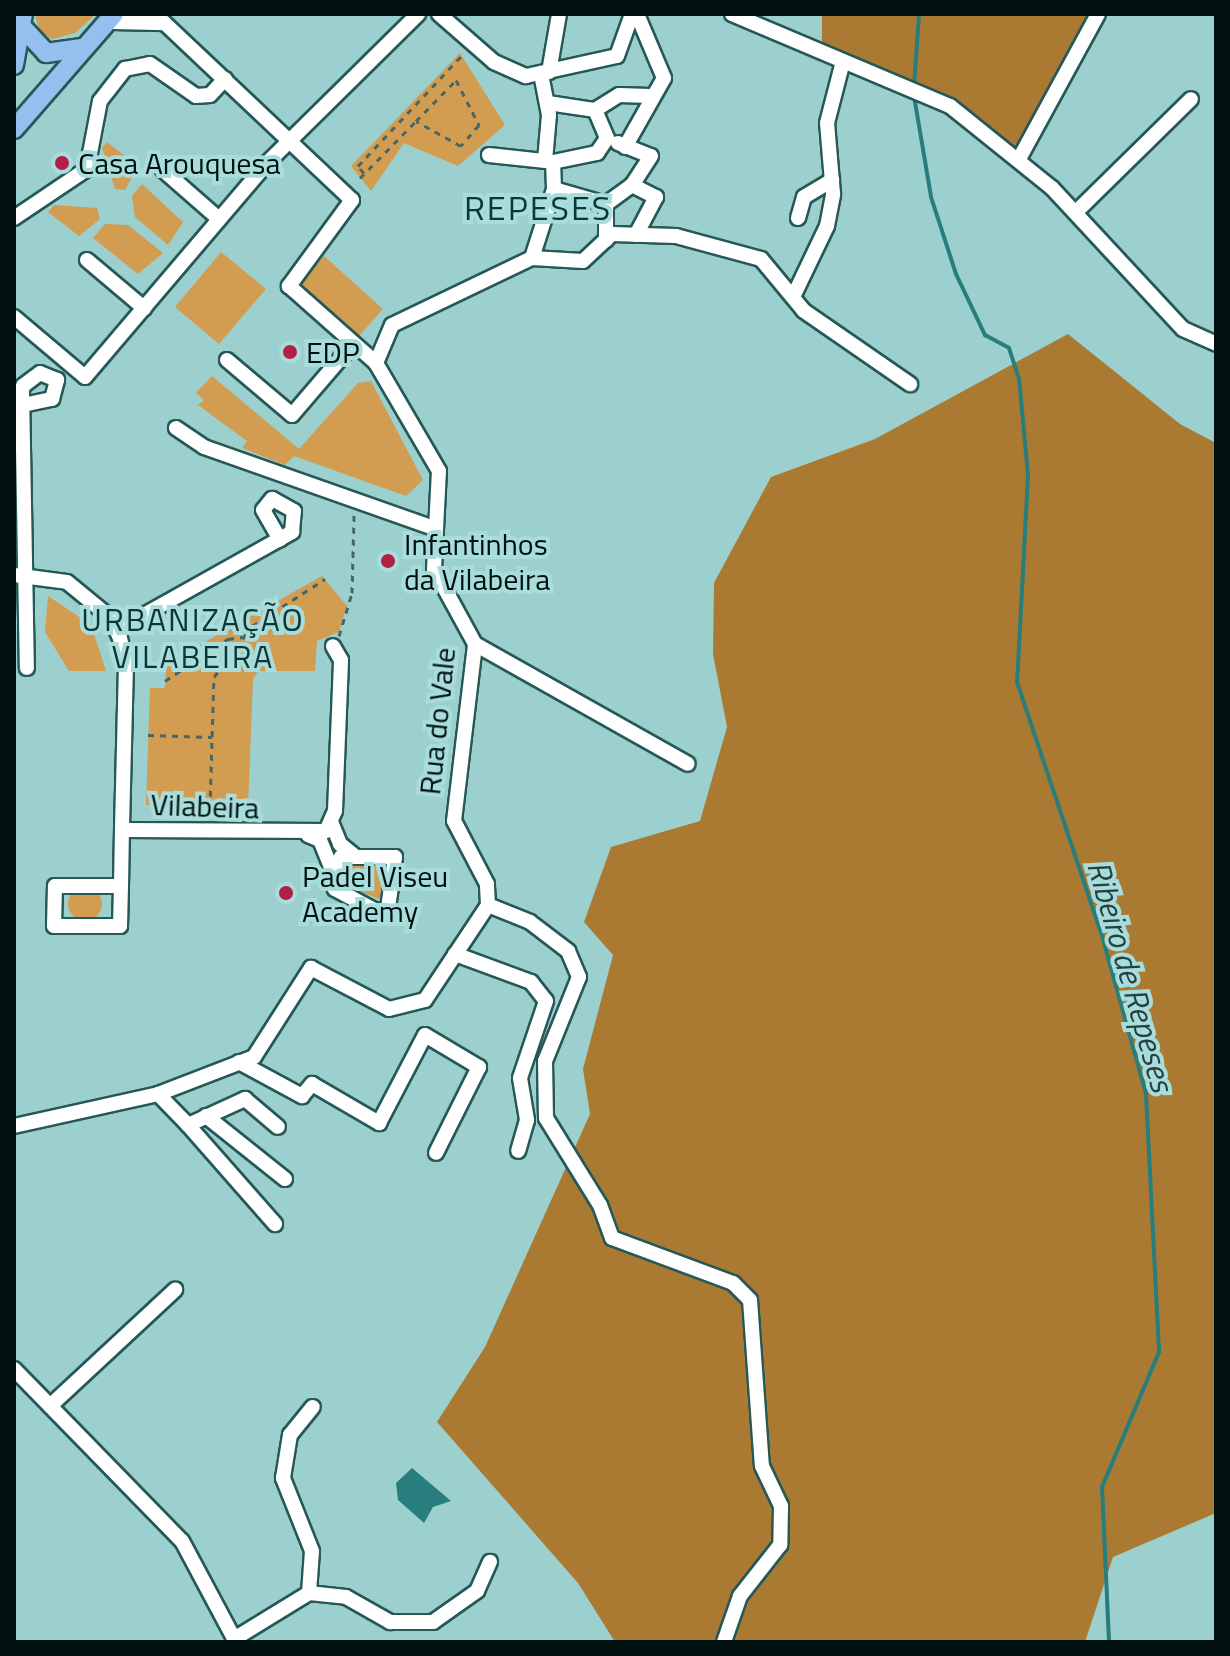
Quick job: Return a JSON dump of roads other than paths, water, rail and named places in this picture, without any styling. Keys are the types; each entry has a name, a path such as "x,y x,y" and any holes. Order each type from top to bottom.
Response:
{"main road":[{"path":"14,129 111,18"},
{"path":"22,19 46,53 84,47"},
{"path":"14,65 22,19"}],"street":[{"path":"14,317 85,377 268,162 294,144 418,14"},
{"path":"439,14 472,44 526,76 617,56 635,14"},
{"path":"532,258 554,189 549,162 545,73 559,14"},
{"path":"625,147 650,96 664,78 635,14"},
{"path":"732,14 842,65 923,91 1019,159 1076,212 1167,314 1216,344"},
{"path":"1019,159 1098,14"},
{"path":"111,18 158,19 352,200 289,286 352,345 376,363 392,325 407,314 532,258 583,261 606,240 636,235 676,236 761,259 793,297 910,384"},
{"path":"14,218 87,169 100,101 125,69 150,64 196,96 210,95 225,79"},
{"path":"793,297 827,226 832,180 827,123 842,65"},
{"path":"548,103 595,110 619,95 650,96"},
{"path":"1076,212 1191,99"},
{"path":"595,110 607,138 651,156 632,185 606,204"},
{"path":"489,155 549,162 597,153 607,138"},
{"path":"163,170 219,219"},
{"path":"798,218 804,197 832,180"},
{"path":"632,185 656,197 636,235"},
{"path":"554,189 606,204"},
{"path":"606,204 606,240"},
{"path":"87,260 144,308"},
{"path":"227,360 292,415 352,345"},
{"name":"Rua do Vale","path":"376,363 439,471 434,569 475,644 454,821 487,884 488,905"},
{"path":"23,405 20,575 27,668"},
{"path":"176,428 204,447 354,503 434,528"},
{"path":"20,575 67,582 117,630 280,539"},
{"name":"Vilabeira","path":"117,630 126,664 122,830 308,834 332,824"},
{"path":"475,644 688,764"},
{"path":"333,646 341,660 332,824 340,844 355,856"},
{"path":"121,886 55,886 54,926 120,926 121,886 122,830"},
{"path":"308,834 320,840 336,879"},
{"path":"355,856 395,857 392,906 376,911 335,889 336,861 355,856"},
{"path":"14,1126 158,1094 254,1057 311,968 389,1009 425,1000 488,905 530,922 568,951 579,977 545,1061 546,1118 600,1205 612,1238 733,1283 750,1300 762,1466 781,1506 780,1545 740,1596 724,1642"},
{"path":"455,954 531,982 546,1001 520,1078 527,1120 518,1151"},
{"path":"239,1062 302,1096 312,1084 379,1123 425,1035 479,1067 436,1153"},
{"path":"158,1094 275,1224"},
{"path":"188,1125 245,1099 278,1127"},
{"path":"206,1116 285,1179"},
{"path":"50,1406 175,1290"},
{"path":"14,1369 182,1541 235,1640 309,1593 346,1597 390,1622 433,1622 477,1591 490,1562"},
{"path":"309,1593 312,1551 283,1478 290,1435 313,1407"}],"water":[{"path":"412,1468 451,1501 433,1507 424,1523 398,1500 396,1483"}],"waterway":[{"path":"914,87 919,14"},
{"name":"Ribeiro de Repeses","path":"914,96 931,197 956,274 985,335 1009,348 1019,378 1028,475 1017,682 1102,936 1146,1094 1159,1352 1102,1487 1109,1642"}],"place":[{"name":"Casa Arouquesa","path":"62,163"},
{"name":"EDP","path":"290,352"},
{"name":"Infantinhos da Vilabeira","path":"388,561"},
{"name":"Padel Viseu Academy","path":"286,893"}],"district":[{"name":"REPESES","path":"538,208"},
{"name":"URBANIZAÇÃO VILABEIRA","path":"193,638"}]}
